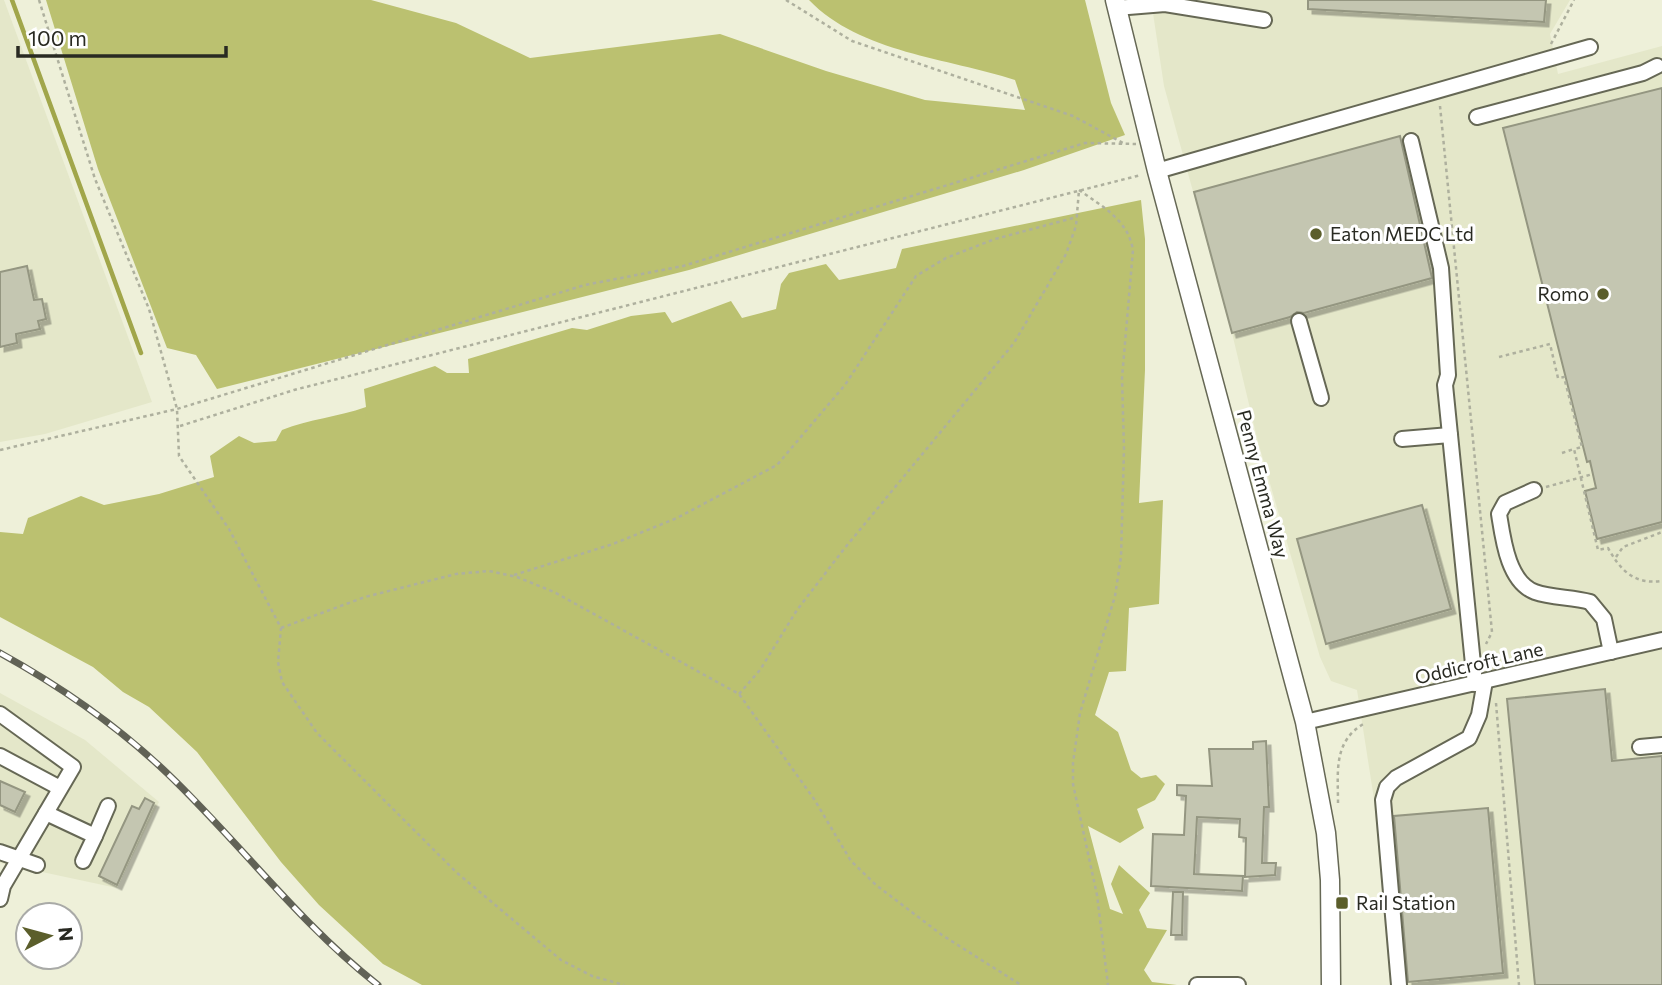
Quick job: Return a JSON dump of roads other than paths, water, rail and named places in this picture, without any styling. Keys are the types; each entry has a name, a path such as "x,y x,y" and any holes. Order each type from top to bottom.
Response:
{"main road":[{"name":"Penny Emma Way","path":"1115,4 1150,145 1305,722 1326,833 1330,880 1331,985"}],"street":[{"path":"1115,4 1165,2 1264,20"},
{"path":"1157,171 1438,88 1590,47"},
{"path":"1477,117 1643,73 1657,66"},
{"path":"1399,985 1383,800 1387,788 1396,778 1469,738 1479,715 1485,681 1450,435 1445,385 1448,374 1441,268 1410,141"},
{"path":"1299,321 1321,398"},
{"path":"1402,439 1450,435"},
{"path":"1534,490 1505,503 1499,514 1513,570 1522,584 1535,592 1590,602 1604,619 1611,652"},
{"name":"Oddicroft Lane","path":"1305,722 1662,640"},
{"path":"0,714 73,766 1,892"},
{"path":"1640,747 1662,745"},
{"path":"0,755 60,788"},
{"path":"83,861 108,806"},
{"path":"46,813 95,836"},
{"path":"0,852 37,865"},
{"path":"1197,985 1237,985"}],"waterway":[{"path":"12,0 141,353"}],"railway":[{"path":"0,653 45,679 130,740 194,800 322,936 378,985"}],"place":[{"name":"Eaton MEDC Ltd","path":"1316,234"},
{"name":"Romo","path":"1603,294"},
{"name":"Rail Station","path":"1342,903"}]}
